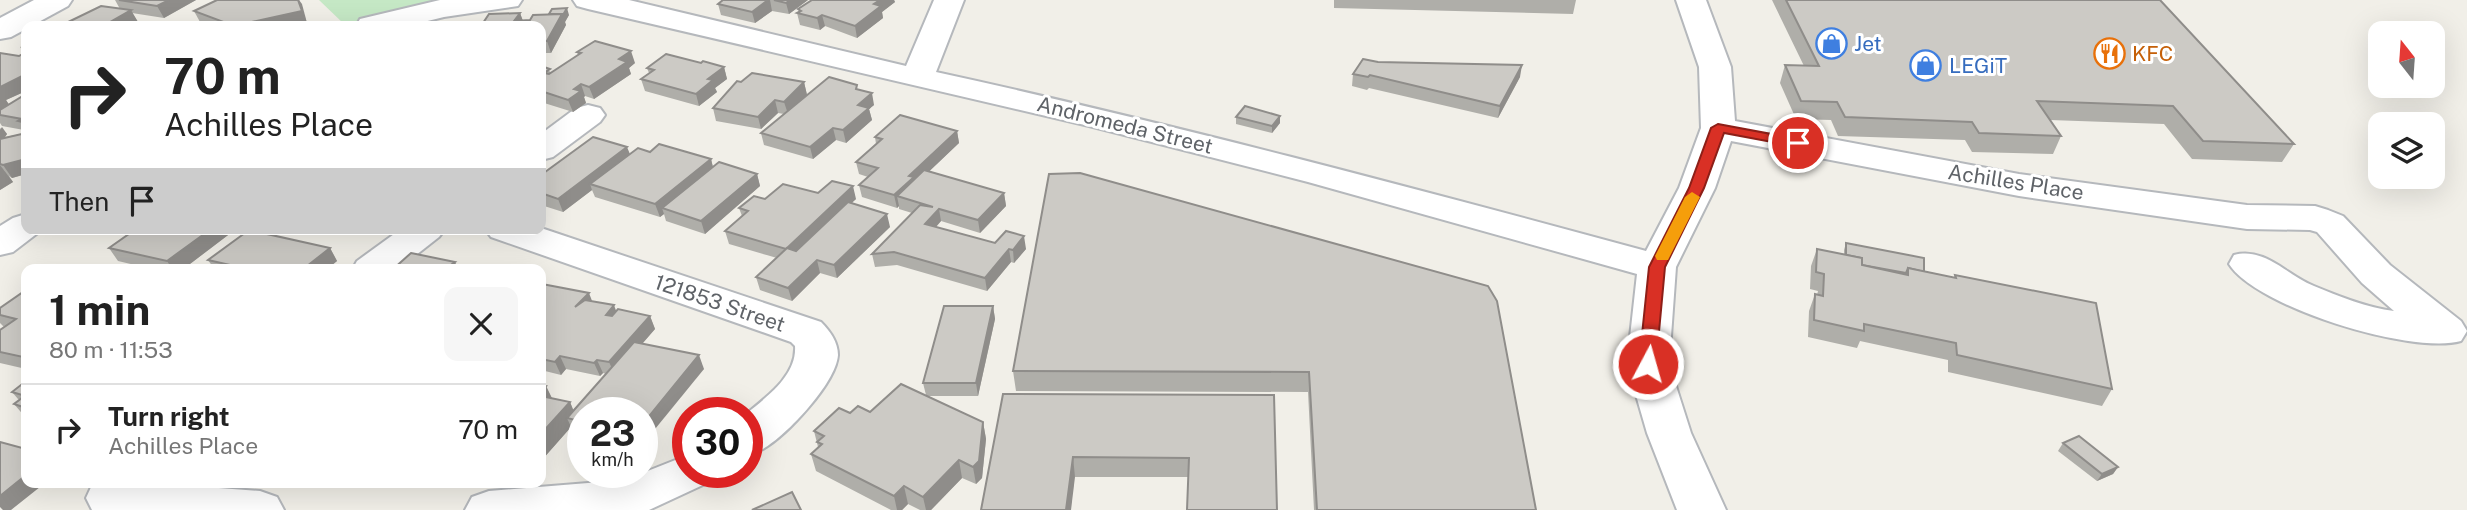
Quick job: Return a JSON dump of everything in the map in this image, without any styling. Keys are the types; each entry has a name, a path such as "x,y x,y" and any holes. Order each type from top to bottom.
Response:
{"street":[{"path":"0,30 57,0"},
{"path":"391,21 444,8 507,0"},
{"name":"Andromeda Street","path":"588,0 1091,116 1294,167 1657,267"},
{"path":"917,78 949,0"},
{"path":"1691,0 1715,67 1718,128 1697,188 1657,267 1648,364 1669,433 1695,499 1702,510"},
{"path":"546,146 587,115"},
{"name":"Achilles Place","path":"1718,128 2019,184 2247,217 2315,218 2330,224 2376,274 2455,330"},
{"path":"0,243 21,229"},
{"path":"379,264 418,235"},
{"name":"121853 Street","path":"523,235 806,332 816,344 817,360 812,375 763,424"},
{"path":"2248,264 2298,295 2380,323 2455,330"},
{"path":"489,510 630,498 672,479"},
{"path":"110,497 260,510"}],"green space":[{"path":"319,0 451,0 357,21 341,21"}],"building":[{"path":"119,0 169,0 157,6"},
{"path":"217,0 298,0 302,11 257,21 221,21 194,11"},
{"path":"723,0 768,0 752,12 718,4"},
{"path":"812,0 880,0 874,4 881,6 855,26 822,15 817,18 797,13 801,11 798,9"},
{"path":"1786,0 2160,0 2294,144 2203,141 2173,106 2037,101 2061,136 1979,133 1972,122 1845,117 1837,102 1801,101 1785,65 1819,66"},
{"path":"101,6 131,10 112,21 70,21"},
{"path":"567,8 563,15 549,14 552,9"},
{"path":"520,13 514,21 484,21 489,14"},
{"path":"562,14 547,41 546,21 514,21 530,20 533,15"},
{"path":"595,41 631,51 619,59 627,62 589,87 581,84 574,89 581,91 568,100 546,93 546,73 581,53 577,52"},
{"path":"0,53 21,55 21,76 0,87"},
{"path":"666,54 724,67 708,79 713,80 696,94 641,79 654,70 647,68"},
{"path":"1363,59 1378,62 1522,65 1500,106 1370,75 1368,77 1353,74"},
{"path":"752,73 804,82 784,102 775,100 758,117 713,108 737,81 741,82"},
{"path":"829,77 857,85 856,89 872,93 858,105 869,108 843,130 833,128 810,147 761,133"},
{"path":"21,97 21,119 0,115 0,110"},
{"path":"1245,106 1280,116 1272,126 1236,117"},
{"path":"900,115 957,131 909,176 914,177 894,195 859,185 878,168 856,162 882,139 875,137"},
{"path":"21,134 21,160 0,164 0,139"},
{"path":"593,137 627,147 558,199 546,195 546,171"},
{"path":"659,144 711,159 655,204 590,184 638,148 650,152"},
{"path":"719,162 757,174 701,221 662,208"},
{"path":"924,170 1004,193 978,220 939,209 925,224 995,243 1006,231 1024,236 1013,250 1009,249 985,278 894,252 872,254 920,205 933,207 897,196"},
{"path":"1080,173 1488,286 1497,301 1536,510 1317,510 1309,372 1013,371 1049,174"},
{"path":"832,181 853,186 786,249 725,231 748,211 739,208 754,196 765,199 783,184 818,193"},
{"path":"848,202 887,214 834,265 817,260 788,288 756,277 787,248 796,251"},
{"path":"127,235 203,235 167,261 109,248"},
{"path":"242,235 272,235 330,248 310,264 226,264 208,260"},
{"path":"1846,243 1924,258 1924,272 1908,268 1906,273 1862,265 1862,258 1846,255"},
{"path":"1817,249 1862,258 1862,265 1908,275 1908,268 2096,303 2112,389 1957,355 1956,343 1864,324 1864,331 1814,320 1815,294 1823,296 1824,274 1816,272"},
{"path":"411,253 455,262 452,264 399,264"},
{"path":"546,285 589,293 575,307 585,300 614,305 606,315 612,316 618,309 650,316 609,362 597,360 594,363 560,356 555,362 546,360"},
{"path":"21,293 21,357 0,352 0,330 16,319 0,315 0,308"},
{"path":"944,306 993,306 976,383 923,383"},
{"path":"634,342 699,355 658,405 658,397 586,397"},
{"path":"901,384 983,422 979,461 973,467 959,460 923,497 904,486 894,496 811,454 822,444 817,442 824,436 814,431 839,408 850,413 858,406 870,412"},
{"path":"21,385 21,395 12,392"},
{"path":"1003,394 1274,395 1277,510 1187,510 1189,458 1073,457 1066,510 981,510"},
{"path":"546,397 567,401 567,405 546,428"},
{"path":"2079,436 2118,467 2102,474 2063,443"},
{"path":"0,442 21,448 21,479 0,496"},
{"path":"792,492 801,510 752,510"}],"slow traffic":[{"path":"1662,256 1692,197"}],"place":[{"name":"Jet","path":"1831,43"},
{"name":"KFC","path":"2109,53"},
{"name":"LEGiT","path":"1926,65"}],"route":[{"path":"1648,364 1657,267 1697,188 1718,128 1798,143"}]}
